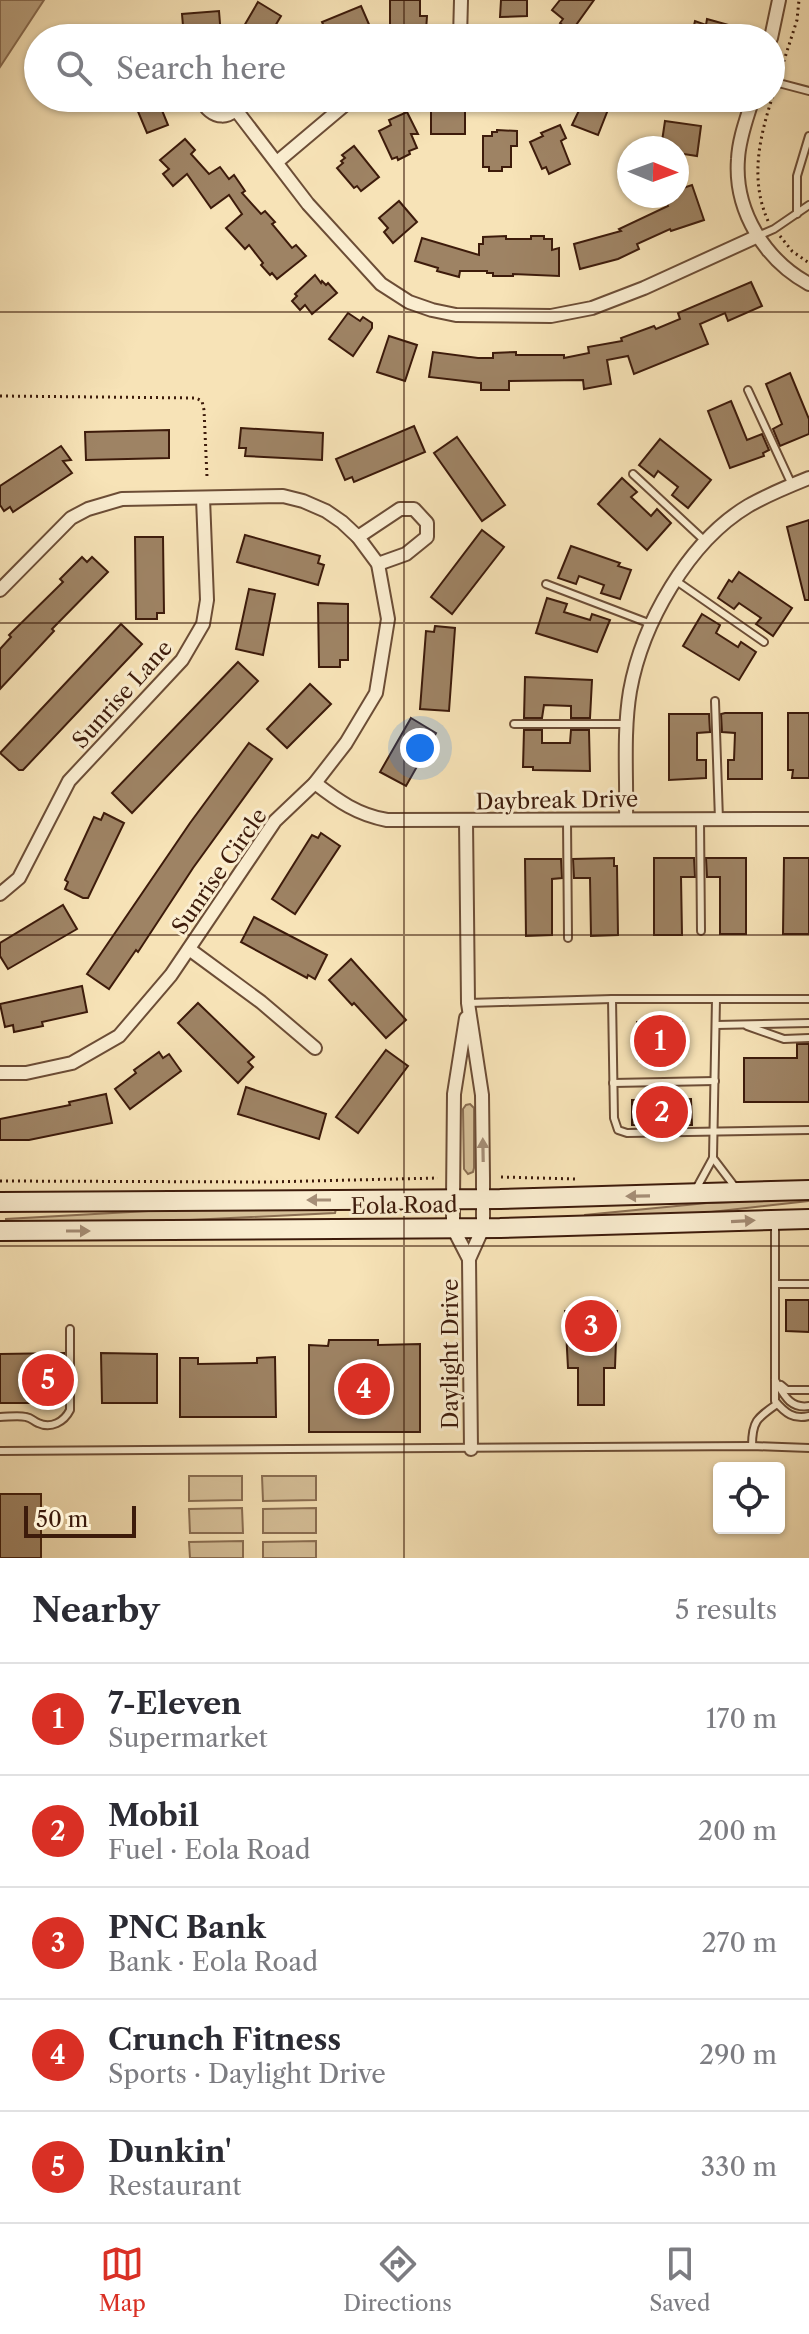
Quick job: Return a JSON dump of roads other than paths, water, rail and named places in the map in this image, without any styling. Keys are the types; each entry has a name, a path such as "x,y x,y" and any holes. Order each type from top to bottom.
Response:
{"street":[{"path":"460,24 461,0"},
{"path":"774,24 779,0"},
{"path":"211,112 229,115 232,112"},
{"path":"244,112 308,204 381,284 409,302 444,313 551,316 592,308 758,236"},
{"path":"277,162 336,112"},
{"path":"749,112 738,159 738,184 743,205 766,249 783,267 809,284"},
{"path":"626,819 630,693 637,659 651,624 675,580 706,542 747,507 809,478"},
{"name":"Sunrise Circle","path":"0,590 71,518 88,509 122,499 283,496 326,511 358,537 378,564 388,619 376,693 346,743 315,783 275,821 171,975 119,1036 72,1063 26,1073 0,1073"},
{"name":"Sunrise Lane","path":"0,894 19,878 69,781 182,660 203,624 207,600 203,498"},
{"path":"358,537 400,509 414,509 427,523 427,537 406,554 378,564"},
{"name":"Daybreak Drive","path":"315,783 343,805 370,817 405,822 809,819"},
{"name":"Daylight Drive","path":"466,821 468,1003 482,1095 483,1199 483,1228 469,1259 471,1449"},
{"path":"189,949 261,1002 315,1048"},
{"name":"Daylight Drive","path":"468,1003 454,1094 453,1228 469,1259"},
{"name":"Eola Road","path":"0,1202 483,1199 809,1190"},
{"name":"Eola Road","path":"0,1231 483,1228 809,1219"}],"lane":[{"path":"785,85 809,91"},
{"path":"797,214 797,176 809,136"},
{"path":"758,236 809,205"},
{"path":"748,390 792,485"},
{"path":"633,474 706,542"},
{"path":"675,580 764,642"},
{"path":"546,584 651,624"},
{"path":"715,701 719,820"},
{"path":"514,724 627,724"},
{"path":"567,820 568,938"},
{"path":"700,820 701,931"},
{"path":"612,999 614,1118 618,1130 627,1133 809,1130"},
{"path":"692,1194 713,1158 716,999"},
{"path":"468,1003 809,999"},
{"path":"716,1025 809,1023"},
{"path":"741,1024 784,1039 809,1038"},
{"path":"613,1083 715,1081"},
{"path":"713,1158 728,1179 743,1192"},
{"path":"775,1220 775,1401 791,1416 809,1416"},
{"path":"775,1284 809,1284"},
{"path":"0,1417 28,1417 41,1424 60,1423 67,1417 70,1410 70,1329"},
{"path":"775,1380 787,1390 809,1390"},
{"path":"775,1380 788,1401 797,1407 809,1406"},
{"path":"752,1446 753,1425 777,1404"},
{"path":"0,1451 809,1448"}],"place":[{"name":"7-Eleven","path":"660,1041"},
{"name":"Mobil","path":"662,1112"},
{"name":"PNC Bank","path":"591,1326"},
{"name":"Dunkin'","path":"48,1380"},
{"name":"Crunch Fitness","path":"364,1389"}]}
